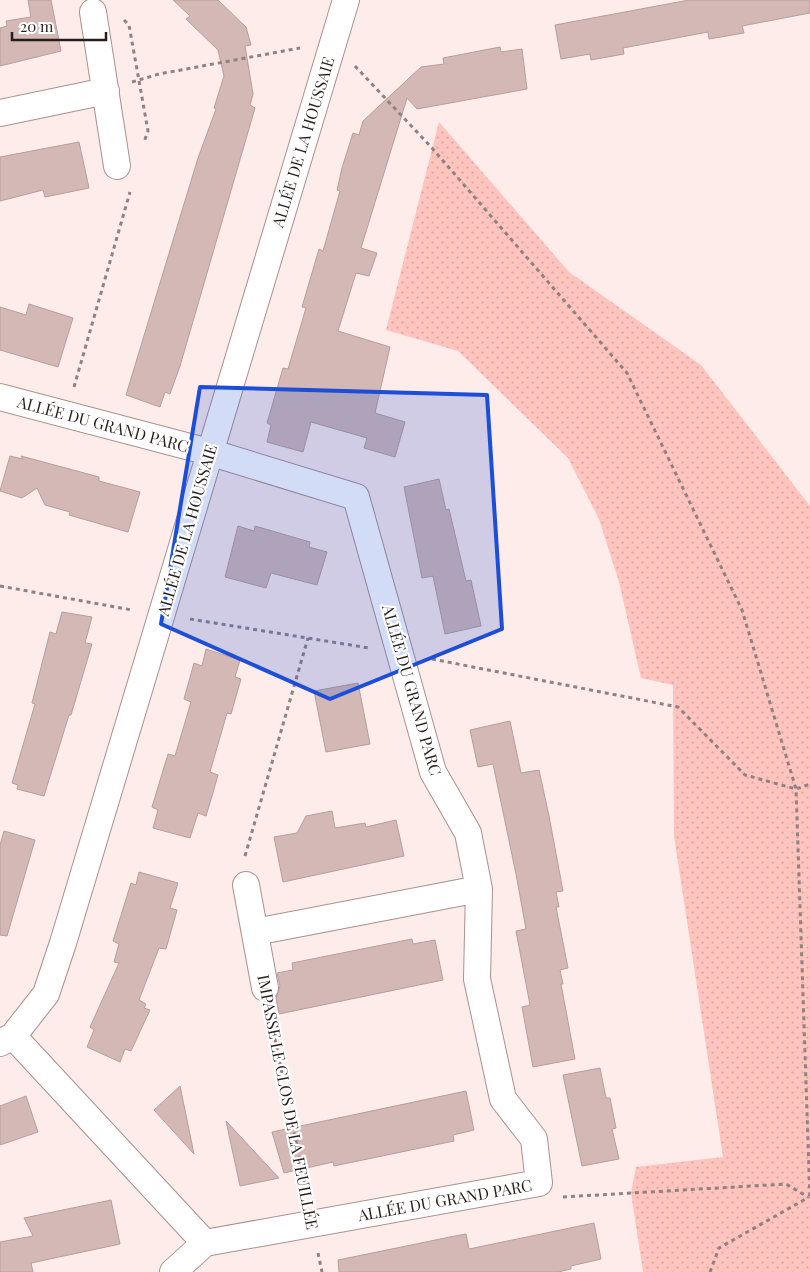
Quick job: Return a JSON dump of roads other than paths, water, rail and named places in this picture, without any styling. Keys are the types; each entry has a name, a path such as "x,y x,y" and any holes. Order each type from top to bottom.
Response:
{"street":[{"name":"ALLÉE DE LA HOUSSAIE","path":"6,1040 46,994 162,615 209,452 346,0"},
{"path":"105,12 106,91 117,166"},
{"path":"0,113 106,91"},
{"name":"ALLÉE DU GRAND PARC","path":"0,397 209,452 356,497 433,772 468,833 479,889 477,979 504,1099 534,1139 540,1183 205,1243"},
{"name":"IMPASSE LE CLOS DE LA FEUILLÉE","path":"246,885 265,988"},
{"path":"255,932 479,889"},
{"path":"6,1040 205,1243 173,1272"}]}
